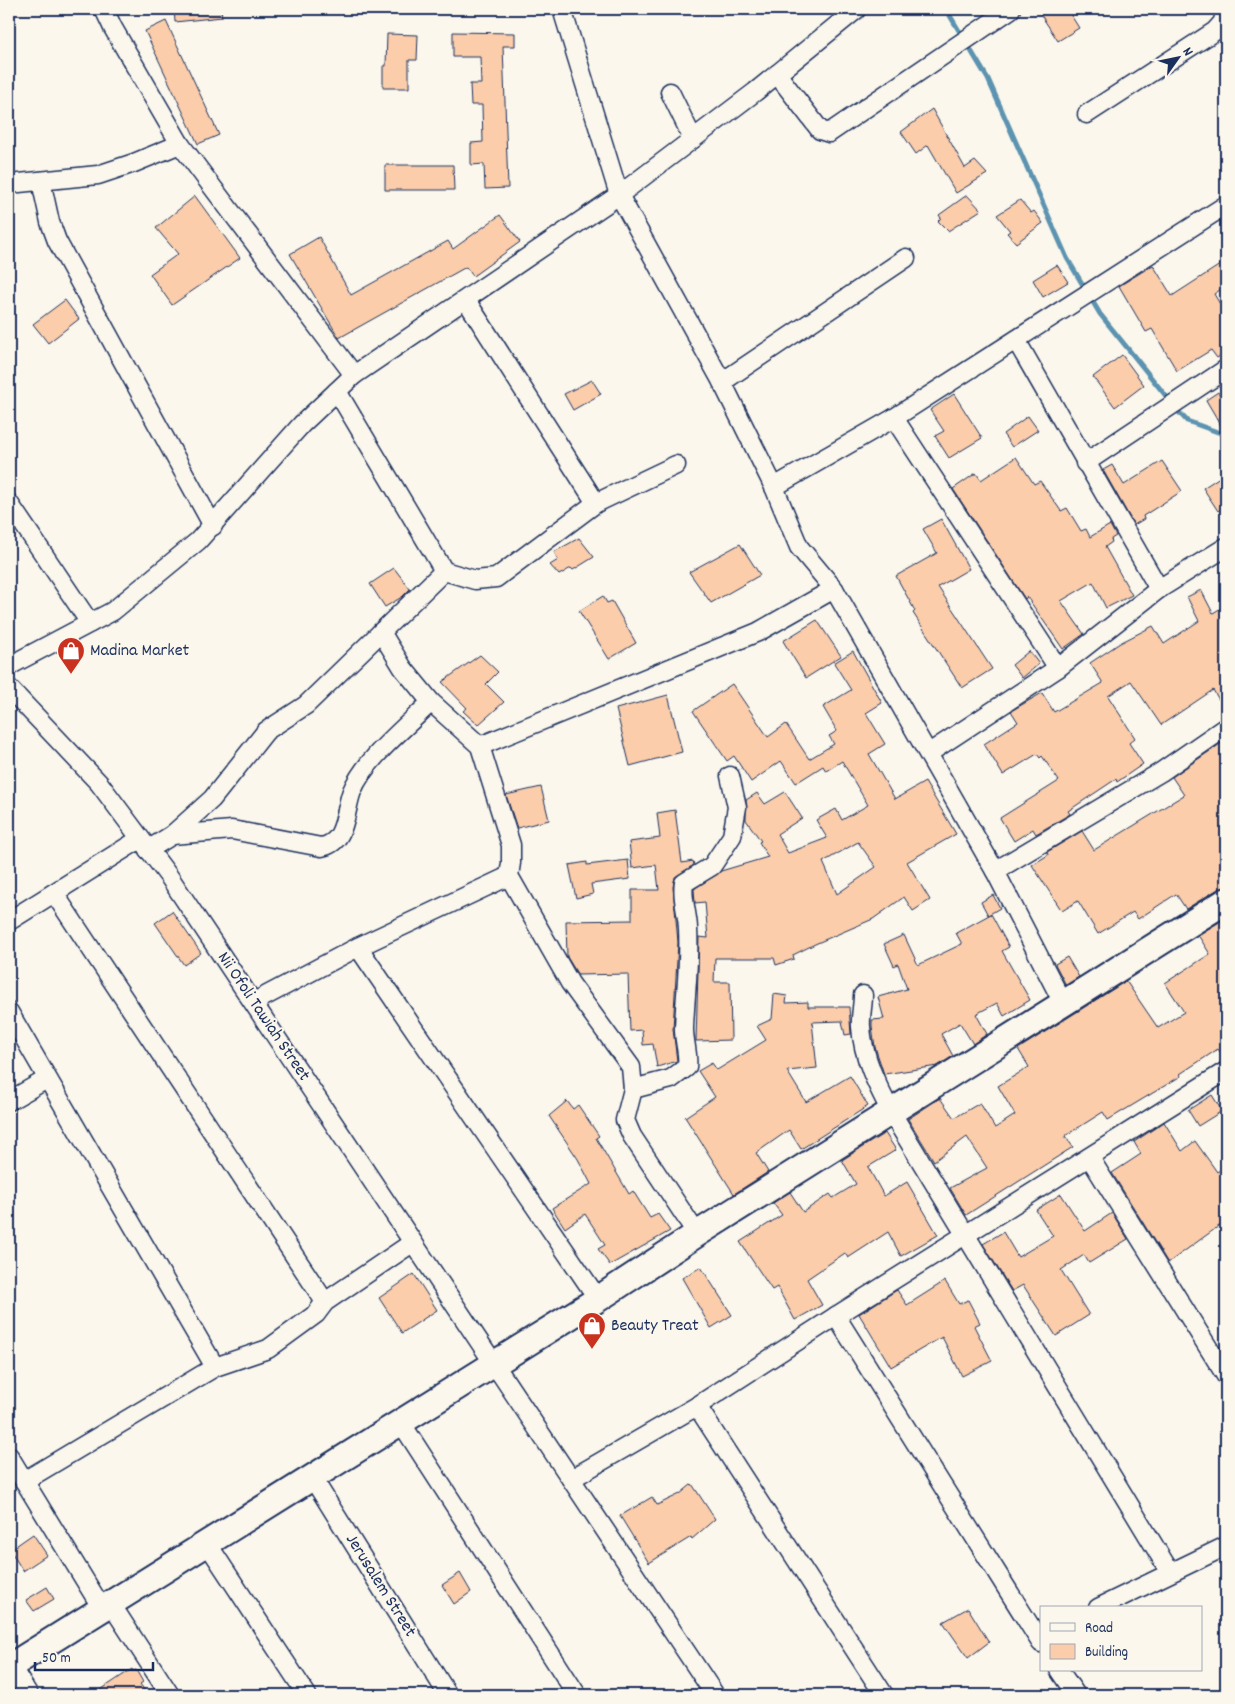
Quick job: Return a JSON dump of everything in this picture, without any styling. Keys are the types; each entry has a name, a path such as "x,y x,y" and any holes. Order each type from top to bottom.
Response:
{"street":[{"path":"104,9 180,144 354,375"},
{"path":"562,9 619,195 722,382 774,487 799,548 834,589 995,871 1064,1005"},
{"path":"9,666 114,611 198,542 272,456 354,375 619,195 777,74 857,9"},
{"path":"777,74 820,130 829,133 1012,9"},
{"path":"1087,114 1215,31 1223,22 1225,9"},
{"path":"670,92 693,139"},
{"path":"9,184 98,175 134,163 180,144"},
{"path":"40,181 50,222 57,241 213,526"},
{"path":"774,487 894,418 1226,205"},
{"path":"722,382 906,258"},
{"path":"466,300 596,503"},
{"path":"1016,340 1159,590"},
{"path":"1085,463 1226,369"},
{"path":"337,391 444,571 475,580 496,578 596,503 676,466"},
{"path":"894,418 1058,668"},
{"path":"9,504 90,624"},
{"path":"929,753 1058,668 1159,590 1226,547"},
{"path":"172,835 212,799 266,731 306,705 444,571"},
{"path":"480,746 758,632 834,589"},
{"path":"381,632 403,668 431,702 480,746 510,845 511,863 509,876 570,983 631,1067 633,1089 627,1102 625,1120 632,1136 697,1234"},
{"name":"Nii Ofoli Tawiah Street","path":"9,688 99,783 144,845 254,1002 412,1243 715,1695"},
{"path":"9,921 54,893 144,845 172,835 232,830 321,848 329,846 336,841 341,831 352,791 361,775 431,702"},
{"path":"995,871 1161,772 1226,727"},
{"path":"633,1089 671,1079 687,1067 689,1055 684,1033 689,962 688,927 682,890 684,883 712,866 732,836 737,807 730,776"},
{"path":"254,1002 358,947 509,876"},
{"path":"54,893 325,1302"},
{"path":"29,1695 9,1665 107,1607 207,1542 598,1299 697,1234 1064,1005 1226,901"},
{"path":"358,947 598,1299"},
{"path":"863,996 861,1027 872,1076 891,1112 1170,1572"},
{"path":"9,1012 215,1367"},
{"path":"9,1101 47,1079"},
{"path":"571,1479 697,1406 964,1235 1224,1079"},
{"path":"1090,1158 1226,1376"},
{"path":"24,1480 215,1367 268,1349 316,1314 325,1302 412,1243"},
{"path":"836,1316 1040,1639"},
{"path":"697,1406 884,1695"},
{"path":"400,1421 577,1695"},
{"path":"9,1456 107,1607 170,1695"},
{"name":"Jerusalem Street","path":"312,1477 448,1695"},
{"path":"207,1542 307,1695"},
{"path":"1102,1606 1226,1546"},
{"path":"1060,1672 1076,1695"}],"building":[{"path":"174,9 221,9 222,17 175,22"},
{"path":"1037,9 1067,9 1079,28 1058,41"},
{"path":"166,21 219,135 198,144 145,31"},
{"path":"453,32 515,33 515,46 503,46 508,188 485,189 484,164 471,165 471,143 483,142 482,105 471,105 470,84 481,84 480,57 453,57"},
{"path":"387,34 418,35 417,60 409,60 409,88 383,88 383,66 386,66"},
{"path":"932,109 965,168 975,161 987,174 956,193 928,145 916,154 901,132"},
{"path":"385,165 453,165 454,190 385,190"},
{"path":"967,195 981,210 948,231 938,221 941,218 939,215"},
{"path":"195,196 240,258 172,305 150,274 178,254 156,228"},
{"path":"1020,200 1031,213 1034,211 1043,223 1016,243 1007,233 1010,231 997,215"},
{"path":"500,215 520,242 473,276 466,267 339,338 290,254 319,237 351,295 448,241 453,249"},
{"path":"1226,261 1226,286 1214,294 1226,314 1226,352 1217,358 1211,350 1177,371 1152,329 1146,332 1119,286 1153,265 1172,296"},
{"path":"1057,265 1068,282 1043,297 1033,280"},
{"path":"65,300 79,319 48,343 33,324"},
{"path":"1122,355 1144,385 1115,407 1093,377"},
{"path":"592,380 601,394 573,410 564,394"},
{"path":"1218,392 1226,405 1226,434 1206,400"},
{"path":"954,394 982,438 949,458 935,436 944,431 930,410"},
{"path":"1028,416 1038,430 1012,447 1003,434"},
{"path":"1016,457 1034,484 1040,481 1061,511 1067,508 1081,531 1086,529 1090,537 1110,525 1116,536 1105,547 1132,595 1106,608 1093,582 1061,601 1084,634 1063,649 1027,597 1025,599 953,489 976,473 981,480"},
{"path":"1162,461 1182,491 1143,516 1144,519 1134,525 1103,470 1112,465 1124,485"},
{"path":"1226,473 1226,506 1218,511 1203,488"},
{"path":"941,519 969,569 938,587 992,669 962,688 913,613 915,611 896,576 937,553 923,529"},
{"path":"579,538 594,557 573,570 571,568 559,575 550,565 558,560 554,552"},
{"path":"740,544 760,575 711,603 689,572"},
{"path":"394,568 410,589 402,597 385,607 370,584"},
{"path":"1201,590 1213,613 1226,605 1226,711 1213,690 1161,725 1131,681 1108,696 1135,738 1129,743 1143,764 1117,782 1116,779 1068,811 1070,814 1036,834 1033,829 1014,841 1000,818 1059,781 1042,756 1040,758 1037,754 1003,775 984,744 1018,722 1011,711 1042,693 1054,712 1103,683 1090,663 1120,643 1153,626 1164,644 1199,621 1187,597"},
{"path":"603,596 607,603 612,601 636,643 609,659 579,611"},
{"path":"817,620 841,656 806,678 783,641"},
{"path":"853,651 882,703 866,713 885,744 869,754 895,799 925,782 956,834 907,862 930,900 913,911 904,897 873,919 793,955 794,959 776,965 774,958 715,958 714,982 730,982 731,1040 696,1041 699,937 708,938 705,902 695,903 694,889 721,871 768,857 759,842 761,841 746,820 746,800 757,793 765,804 785,792 802,818 777,834 788,853 827,838 816,820 836,809 842,820 868,805 842,761 826,771 823,766 796,783 781,761 751,782 734,756 727,761 693,711 732,684 768,737 786,724 809,759 834,744 829,736 837,731 823,707 851,690 834,663","holes":["858,842 876,867 837,894 823,862"]},
{"path":"1029,651 1039,664 1022,678 1012,665"},
{"path":"480,655 498,672 486,684 504,702 478,725 463,711 467,708 442,682"},
{"path":"668,695 682,752 630,766 616,709"},
{"path":"1226,740 1226,887 1218,889 1186,909 1176,894 1138,919 1133,912 1098,934 1078,901 1062,911 1032,865 1048,855 1047,852 1082,831 1094,850 1184,795 1172,777"},
{"path":"541,787 549,820 517,828 506,795"},
{"path":"675,810 682,863 693,861 694,865 675,877 673,887 678,942 673,1029 677,1061 657,1067 653,1044 643,1045 642,1030 630,1031 628,974 578,975 567,957 566,921 632,920 632,890 659,890 656,865 632,868 629,842 660,838 657,813"},
{"path":"628,860 630,879 591,884 593,894 576,898 569,865 587,862 587,865"},
{"path":"993,895 1000,908 988,915 981,902"},
{"path":"172,911 201,953 184,965 155,923"},
{"path":"991,914 1009,947 1002,951 1030,1000 1004,1016 997,1003 976,1014 987,1034 973,1044 960,1023 941,1034 953,1056 938,1066 884,1074 875,1047 872,1026 872,1020 884,1019 878,997 907,989 898,964 894,966 884,944 904,935 918,965 962,944 956,933"},
{"path":"1226,918 1226,1060 1218,1049 1180,1074 1181,1076 1108,1120 1103,1112 1065,1136 1073,1147 966,1215 950,1188 987,1168 967,1137 934,1161 908,1119 940,1098 954,1118 980,1103 995,1128 1015,1115 998,1086 1029,1067 1018,1049 1126,981 1158,1028 1184,1012 1165,983 1210,954 1198,935"},
{"path":"1067,957 1079,977 1066,985 1055,964"},
{"path":"774,994 787,996 786,1003 808,1002 808,1007 849,1007 851,1034 845,1035 842,1021 812,1022 817,1068 787,1071 806,1102 850,1076 868,1106 801,1149 789,1130 756,1153 768,1172 734,1194 685,1117 715,1097 698,1071 712,1063 717,1070 766,1040 757,1026 772,1019"},
{"path":"1212,1095 1222,1111 1198,1126 1188,1110"},
{"path":"567,1101 573,1109 578,1105 599,1136 596,1138 629,1194 633,1191 650,1218 658,1214 670,1231 610,1265 598,1249 605,1245 585,1214 565,1228 552,1208 591,1184 578,1159 549,1116"},
{"path":"1164,1122 1182,1151 1195,1141 1217,1172 1226,1166 1226,1221 1168,1263 1112,1173 1141,1154 1134,1142"},
{"path":"885,1133 896,1150 868,1167 884,1196 907,1182 938,1235 901,1256 888,1232 848,1258 845,1253 807,1279 822,1305 795,1320 777,1287 772,1290 740,1242 782,1215 773,1203 790,1192 803,1212 830,1194 833,1198 856,1184 842,1160"},
{"path":"1061,1194 1085,1231 1112,1213 1128,1239 1089,1263 1084,1255 1061,1270 1089,1315 1056,1336 1023,1285 1012,1291 983,1244 1003,1232 1018,1257 1053,1236 1036,1210"},
{"path":"701,1267 732,1315 711,1328 682,1278"},
{"path":"414,1274 437,1310 402,1333 379,1298"},
{"path":"945,1281 959,1304 968,1300 980,1323 974,1326 992,1361 962,1376 942,1337 891,1367 859,1314 897,1290 907,1305"},
{"path":"692,1484 715,1519 692,1539 691,1537 649,1563 620,1516 652,1497 657,1505 680,1494"},
{"path":"33,1534 47,1555 23,1571 10,1550"},
{"path":"460,1573 471,1592 454,1604 442,1585"},
{"path":"47,1587 54,1599 34,1611 26,1600"},
{"path":"968,1608 989,1642 968,1658 943,1622"},
{"path":"132,1669 133,1671 136,1670 143,1682 140,1684 148,1695 93,1695"}],"waterway":[{"path":"946,9 988,79 1067,258 1100,314 1170,401"},
{"path":"1175,408 1187,421 1226,435"}],"place":[{"name":"Madina Market","path":"71,675"},
{"name":"Beauty Treat","path":"592,1350"}]}
